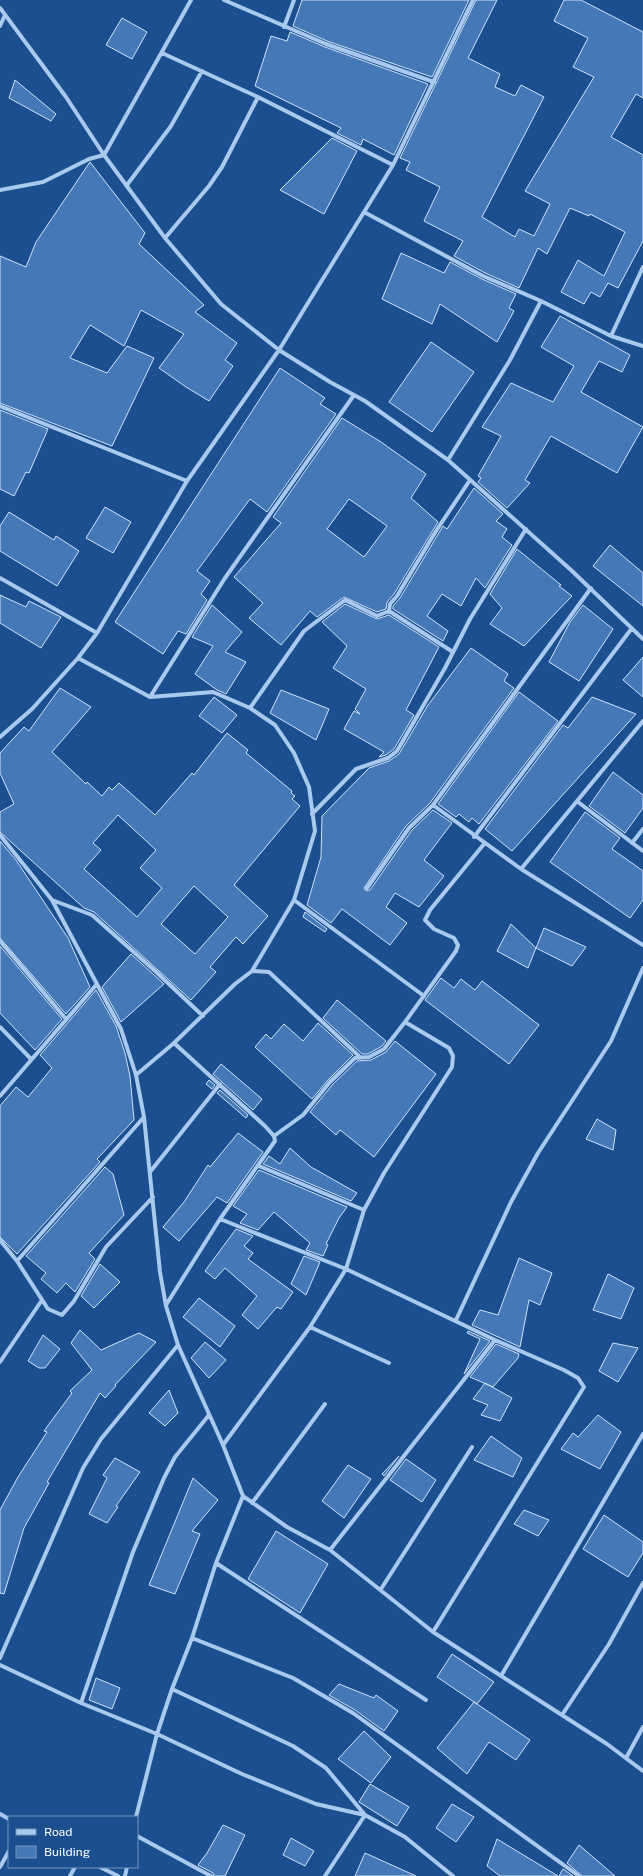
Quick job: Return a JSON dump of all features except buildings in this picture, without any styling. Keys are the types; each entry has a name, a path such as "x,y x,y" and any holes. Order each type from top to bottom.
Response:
{"street":[{"path":"0,190 43,182 89,159 104,155 191,0"},
{"path":"224,0 284,27 434,82"},
{"path":"284,27 294,0"},
{"path":"0,737 32,709 78,658 97,633 187,481 279,350 394,165 473,0"},
{"path":"0,8 165,238 221,304 279,350 354,395 397,423 448,460 591,588 643,639"},
{"path":"0,26 5,15"},
{"path":"162,53 258,97 394,165"},
{"path":"127,184 171,126 202,71"},
{"path":"165,238 210,186 222,167 258,97"},
{"path":"364,212 483,276 541,301 611,336 643,346"},
{"path":"611,336 643,266"},
{"path":"448,460 510,360 541,301"},
{"path":"150,697 225,578 354,395"},
{"path":"0,406 187,481"},
{"path":"389,611 390,604 397,596 411,571 470,480"},
{"path":"312,814 356,769 388,758 397,751 470,619 526,529"},
{"path":"0,578 97,633"},
{"path":"367,888 409,828 433,805 591,588"},
{"path":"250,708 304,631 344,600 377,616 389,611"},
{"path":"389,611 453,652"},
{"path":"474,837 632,628"},
{"path":"78,658 150,697 213,692 250,708 275,724 294,753 309,787 315,831 294,900 252,971 235,984 174,1043 136,1074"},
{"path":"521,869 578,802 643,721"},
{"path":"578,802 643,851"},
{"path":"433,805 474,837 521,869 643,945"},
{"path":"632,843 643,829"},
{"path":"0,835 52,900 121,1029 136,1074 144,1117 160,1272 166,1306 178,1345 223,1445 243,1496 287,1527 330,1550 433,1632 562,1715 643,1771"},
{"path":"274,1136 303,1114 330,1082 355,1058 370,1057 384,1049 424,996 456,951 458,945 454,938 434,929 425,920 430,910 484,844"},
{"path":"52,900 92,915 203,1016"},
{"path":"294,900 424,996"},
{"path":"0,941 66,1019"},
{"path":"456,1320 511,1202 538,1153 611,1041 643,968"},
{"path":"252,971 269,972 360,1057"},
{"path":"0,1096 97,984"},
{"path":"223,1445 310,1327 346,1268 364,1210 384,1173 452,1067 454,1056 449,1048 405,1022"},
{"path":"0,1027 32,1059"},
{"path":"166,1306 220,1219 259,1166 275,1141 274,1136 220,1084 174,1043"},
{"path":"150,1172 220,1084"},
{"path":"17,1261 144,1117"},
{"path":"259,1166 364,1210"},
{"path":"0,1240 17,1261 48,1309 62,1315 74,1301 106,1247 152,1197"},
{"path":"220,1219 346,1268 495,1340 564,1370 578,1378 584,1386 433,1632"},
{"path":"0,1362 42,1300"},
{"path":"310,1327 389,1363"},
{"path":"330,1550 495,1340"},
{"path":"0,1658 83,1468 101,1439 178,1345"},
{"path":"252,1503 325,1404"},
{"path":"81,1703 132,1552 164,1478 179,1452 209,1415"},
{"path":"501,1676 643,1434"},
{"path":"381,1590 472,1447"},
{"path":"136,1816 157,1734 172,1689 192,1638 216,1563 243,1496"},
{"path":"216,1563 426,1700"},
{"path":"562,1715 609,1644 643,1583"},
{"path":"192,1638 293,1678 353,1713 578,1876"},
{"path":"0,1665 81,1703 157,1734 242,1774 316,1804 365,1815 405,1837 453,1876"},
{"path":"172,1689 293,1746 304,1753 326,1768 365,1815"},
{"path":"626,1758 643,1728"},
{"path":"325,1876 365,1815"},
{"path":"138,1837 211,1876"},
{"path":"0,1867 8,1853"},
{"path":"102,1868 118,1876"}]}
